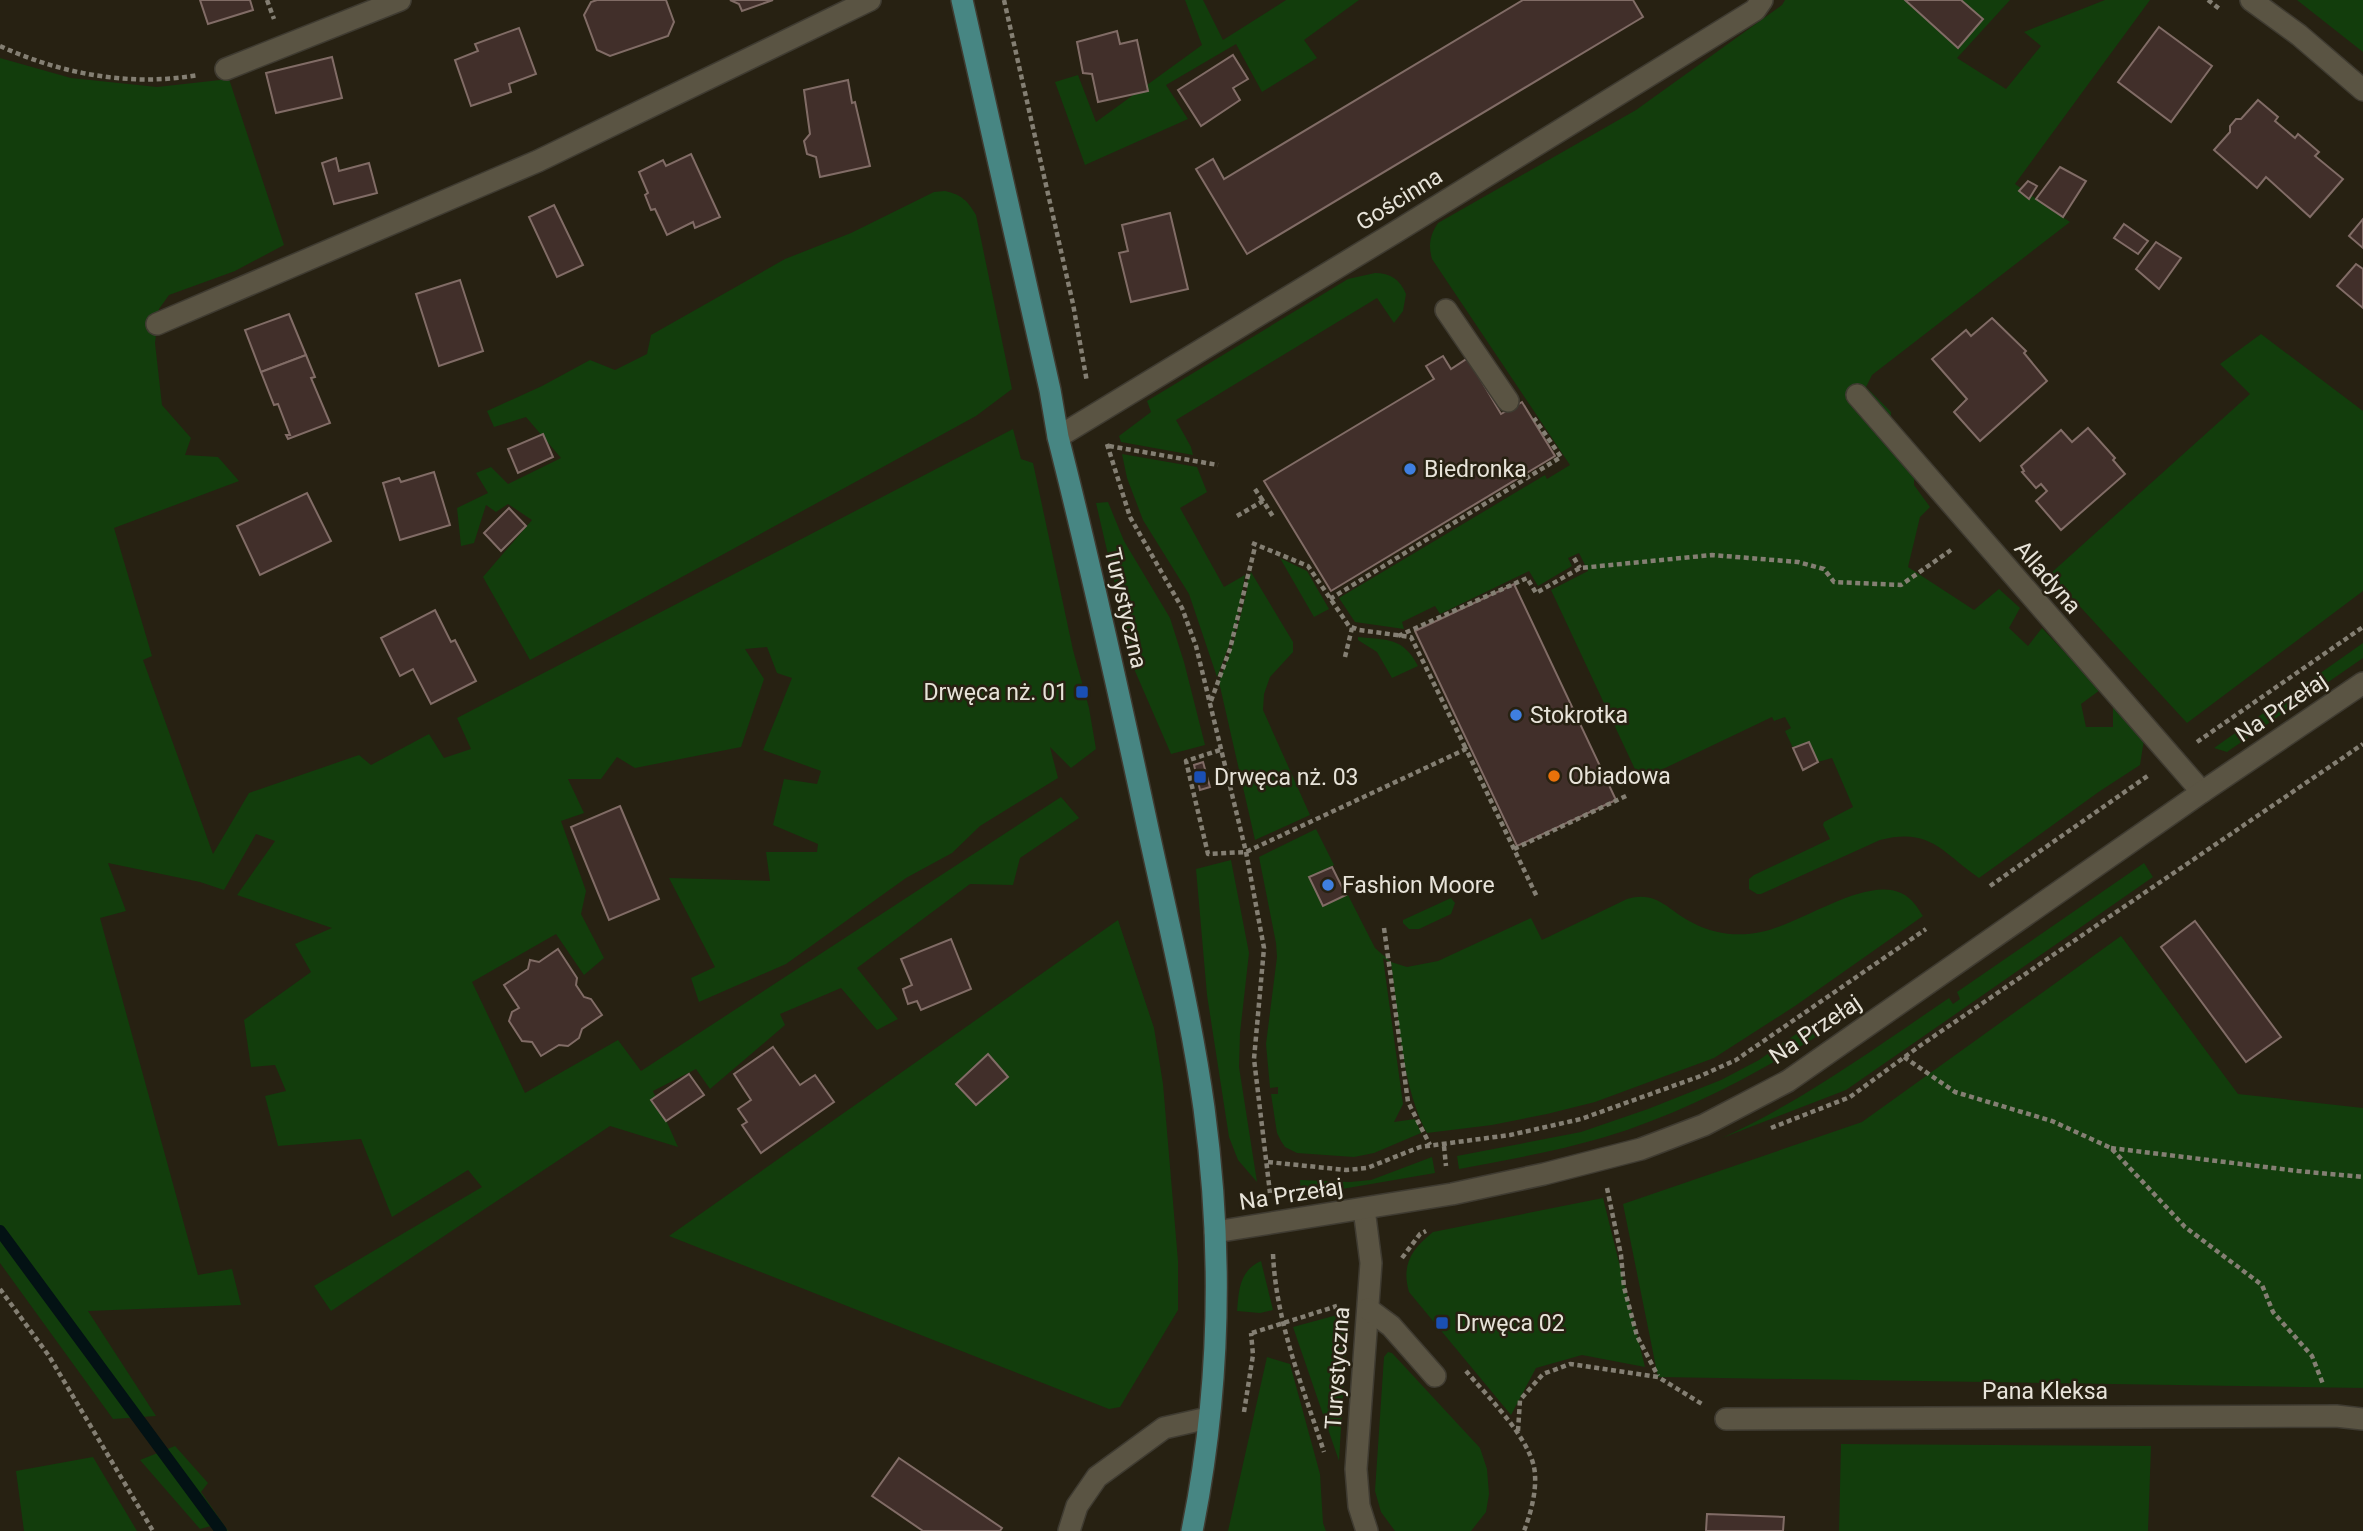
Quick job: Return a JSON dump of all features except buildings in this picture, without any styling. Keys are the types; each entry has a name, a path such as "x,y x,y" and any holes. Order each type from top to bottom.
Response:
{"main road":[{"name":"Turystyczna","path":"962,0 1132,757 1197,1062 1208,1145 1215,1232 1215,1338 1205,1457 1192,1531"}],"street":[{"path":"226,69 400,0"},
{"path":"157,324 538,161 870,0"},
{"name":"Gościnna","path":"1058,437 1755,10 1762,0"},
{"path":"2250,0 2299,35 2363,90"},
{"path":"1446,310 1506,398"},
{"name":"Alladyna","path":"1857,395 2202,792"},
{"name":"Na Przełaj","path":"1215,1232 1452,1194 1590,1163 1641,1149 1704,1125 1788,1081 2363,683"},
{"name":"Turystyczna","path":"1364,1209 1371,1263 1356,1469 1359,1506 1367,1531"},
{"path":"1368,1309 1391,1326 1435,1376"},
{"name":"Pana Kleksa","path":"1726,1419 2336,1416 2363,1419"},
{"path":"1069,1531 1077,1506 1097,1477 1164,1428 1208,1418"}],"path":[{"path":"1004,0 1073,304 1087,380"},
{"path":"0,46 72,71 118,78 173,78 226,69"},
{"path":"1330,599 1561,457 1513,388 1506,398"},
{"path":"1104,433 1119,487 1133,524 1182,608 1196,646 1246,852 1264,948 1254,1059 1268,1162 1346,1171 1367,1168 1410,1150 1510,1135 1581,1119 1718,1070 1755,1048 1926,929"},
{"path":"1108,446 1218,465"},
{"path":"1255,489 1274,519"},
{"path":"1237,516 1263,501"},
{"path":"1398,636 1527,578 1536,593 1580,568 1712,555 1798,562 1824,569 1834,582 1901,586 1975,533"},
{"path":"1210,702 1230,649 1254,545 1308,566 1346,624 1352,628 1411,637 1537,897"},
{"path":"1574,558 1580,568"},
{"path":"1345,657 1352,628"},
{"path":"1220,750 1186,761 1208,854 1246,852 1466,749"},
{"path":"1514,849 1628,795"},
{"path":"1384,928 1408,1102 1430,1146"},
{"path":"1904,1057 1955,1092 2052,1121 2111,1147 2363,1177"},
{"path":"1444,1146 1447,1167"},
{"path":"2111,1147 2185,1227 2262,1285 2273,1312 2312,1356 2336,1416"},
{"path":"1607,1188 1621,1255 1624,1287 1637,1336 1658,1377"},
{"path":"1397,1268 1406,1250 1428,1229"},
{"path":"0,1289 50,1356 153,1531"},
{"path":"1241,1336 1344,1304"},
{"path":"1282,1323 1325,1455"},
{"path":"1457,1361 1518,1432 1534,1467 1533,1496 1524,1531"},
{"path":"1518,1432 1521,1400 1542,1374 1570,1364 1658,1377 1726,1419"}],"green space":[{"path":"1185,0 1203,0 1223,40 1286,0 1359,0 1304,40 1317,58 1262,92 1236,44 1166,85 1188,119 1085,165 1055,82 1078,75 1096,122 1202,45"},
{"path":"1785,0 2010,0 1957,58 2006,89 2041,46 2024,32 2105,0 2150,0 2015,184 2070,222 1872,375 1866,387 1891,412 1891,422 1898,427 1898,438 1914,475 1914,485 1930,507 1920,517 1908,567 1974,610 1999,589 2020,608 2009,628 2028,646 2042,628 2100,690 2081,704 2086,727 2113,727 2113,700 2144,740 2140,765 1979,878 1945,851 1924,839 1897,837 1880,840 1761,894 1749,889 1749,879 1754,875 1830,839 1824,822 1853,807 1832,758 1818,762 1808,742 1793,748 1785,731 1791,728 1785,717 1774,721 1772,717 1640,780 1551,590 1588,571 1579,553 1568,558 1572,566 1538,586 1529,571 1440,614 1435,606 1402,622 1404,629 1355,622 1339,598 1545,475 1547,479 1570,465 1432,259 1430,240 1438,223 1636,110 1782,5"},
{"path":"2297,0 2363,0 2363,52"},
{"path":"0,58 71,78 157,87 229,79 284,245 235,271 169,295 159,309 155,343 162,405 191,438 185,455 218,457 239,481 114,528 152,656 143,660 213,854 249,793 359,755 371,765 429,734 444,758 471,749 457,718 1013,429 1021,459 1033,463 1096,749 1071,768 1050,747 1058,778 980,826 952,853 906,878 786,964 699,1002 691,978 715,967 669,878 770,881 766,852 817,852 818,844 773,825 784,779 817,784 821,771 763,750 792,678 777,673 767,647 745,649 764,679 741,747 635,768 617,757 601,779 568,779 584,813 561,821 586,891 581,914 604,958 584,975 556,934 472,982 525,1093 618,1040 641,1071 1061,797 1079,818 1020,858 1013,885 970,884 857,968 898,1019 877,1030 841,988 780,1014 785,1025 710,1089 696,1069 653,1091 678,1147 610,1126 331,1311 314,1286 482,1187 468,1170 392,1217 361,1139 278,1146 265,1096 286,1091 275,1065 251,1067 244,1020 311,972 295,944 332,928 237,895 275,841 256,834 224,890 200,882 108,863 126,911 100,918 198,1275 232,1269 241,1305 88,1311 156,1416 113,1419 0,1263"},
{"path":"945,191 964,199 976,215 1012,389 976,416 530,660 483,577 532,520 508,504 496,512 486,505 474,543 461,546 457,508 488,493 476,473 491,467 508,484 561,458 526,417 494,427 487,411 590,360 615,370 647,354 651,335 785,259 851,233 934,192"},
{"path":"1375,273 1394,278 1406,294 1403,311 1394,323 1377,298 1176,420 1193,455 1121,442 1119,436 1151,412 1147,401 1348,279"},
{"path":"2261,334 2363,411 2363,591 2187,723 2050,574 2250,394 2220,364"},
{"path":"1122,454 1197,467 1207,492 1180,508 1224,587 1245,575 1236,627 1217,677 1189,594 1143,520 1127,478"},
{"path":"1108,502 1124,541 1170,618 1205,745 1171,754 1135,671 1096,503"},
{"path":"1280,558 1307,571 1329,609 1314,617"},
{"path":"1251,572 1293,642 1293,652 1270,677 1264,694 1263,710 1310,815 1255,840 1219,682 1234,641"},
{"path":"1358,637 1386,640 1400,645 1418,666 1392,678 1377,652 1358,640"},
{"path":"2363,643 2363,658 2227,752 2214,748"},
{"path":"1316,829 1334,865 1310,877 1323,906 1348,895 1375,948 1391,962 1407,967 1438,961 1531,918 1542,940 1627,899 1638,897 1655,899 1701,927 1735,934 1752,934 1776,928 1869,891 1901,893 1911,900 1923,916 1795,1006 1714,1058 1595,1102 1492,1125 1427,1133 1418,1114 1406,1072 1391,963 1383,958 1403,1104 1394,1122 1415,1119 1421,1133 1374,1153 1354,1157 1297,1153 1285,1147 1277,1133 1271,1094 1278,1094 1278,1087 1270,1088 1266,1044 1277,957 1259,857"},
{"path":"1231,860 1249,953 1239,1067 1257,1182 1238,1160 1229,1137 1207,995 1196,869"},
{"path":"2144,863 2153,877 1846,1090 1722,1138 1810,1091 1949,998 1953,1004 1960,999 1957,992"},
{"path":"1451,898 1455,903 1451,914 1419,929 1409,929 1403,923 1403,920"},
{"path":"1118,920 1154,1028 1163,1084 1178,1261 1178,1310 1120,1407 1109,1409 669,1236"},
{"path":"2121,936 2238,1094 2363,1108 2363,1388 1658,1377 1623,1204 1862,1122"},
{"path":"1809,1025 1816,1037 1740,1081 1687,1106 1633,1128 1587,1142 1459,1169 1457,1156 1581,1132 1721,1080 1759,1060"},
{"path":"1432,1157 1435,1173 1301,1196 1300,1180 1371,1180"},
{"path":"1603,1198 1645,1367 1582,1355 1536,1368 1511,1415 1409,1292 1406,1273 1410,1258 1433,1232"},
{"path":"1261,1261 1273,1310 1260,1313 1237,1311 1244,1276"},
{"path":"1348,1312 1339,1461 1293,1327"},
{"path":"1388,1352 1392,1353 1480,1448 1487,1469 1489,1494 1486,1512 1471,1531 1395,1531 1381,1512 1375,1491 1384,1357"},
{"path":"1267,1357 1290,1364 1320,1474 1323,1523 1326,1531 1228,1531"},
{"path":"1841,1444 2151,1446 2148,1531 1839,1531"},
{"path":"175,1446 208,1483 201,1492 228,1531 214,1531 211,1526 200,1529 140,1460"},
{"path":"93,1457 137,1531 24,1531 16,1471"}],"waterway":[{"path":"0,1231 221,1531"}],"place":[{"name":"Biedronka","path":"1410,469"},
{"name":"Drwęca nż. 01","path":"1082,692"},
{"name":"Stokrotka","path":"1516,715"},
{"name":"Obiadowa","path":"1554,776"},
{"name":"Drwęca nż. 03","path":"1200,777"},
{"name":"Fashion Moore","path":"1328,885"},
{"name":"Drwęca 02","path":"1442,1323"}]}
